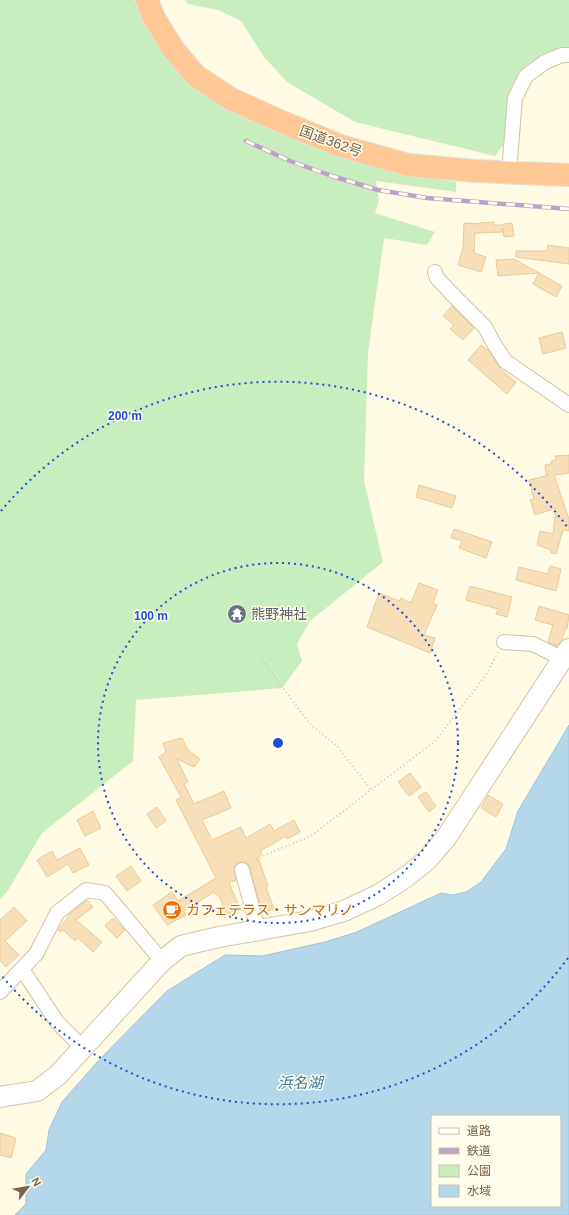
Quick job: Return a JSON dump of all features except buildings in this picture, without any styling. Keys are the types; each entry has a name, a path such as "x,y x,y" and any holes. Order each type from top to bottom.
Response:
{"highway":[{"name":"国道362号","path":"147,0 154,18 178,55 196,76 231,99 341,146 409,165 569,175"}],"street":[{"path":"509,172 515,98 520,87 526,76 545,62 562,55 569,55"},
{"path":"435,272 437,278 485,327 506,361 569,405"},
{"path":"0,1097 37,1091 58,1075 162,961 181,946 219,937 310,921 344,911 378,895 406,877 427,860 446,838 566,654 533,644 504,642"},
{"path":"242,870 258,930"},
{"path":"0,992 36,954 57,913 86,890 104,893 162,961"},
{"path":"22,969 57,1022 83,1048"}],"path":[{"path":"242,870 262,856 311,836 435,741 486,676 504,642"},
{"path":"262,660 310,724 337,746 371,790"}],"green space":[{"path":"0,0 134,0 171,60 347,159 456,182 456,192 376,181 379,200 375,213 435,232 427,245 384,238 368,353 364,481 383,562 310,621 297,644 302,661 282,688 136,700 133,761 42,833 7,892 0,899"},
{"path":"185,0 569,0 569,59 545,62 515,98 504,144 495,156 355,122 287,82 264,57 241,21 218,10 188,4"}],"water":[{"name":"浜名湖","path":"569,725 569,1215 15,1215 26,1204 26,1174 46,1150 49,1130 62,1102 98,1061 167,991 225,955 262,956 325,942 357,932 441,893 453,895 466,892 481,882 506,849 518,811"}],"railway":[{"path":"246,141 290,161 378,190 427,198 569,209"}],"place":[{"name":"熊野神社","path":"237,614"},
{"name":"カフェテラス・サンマリノ","path":"172,910"}]}
